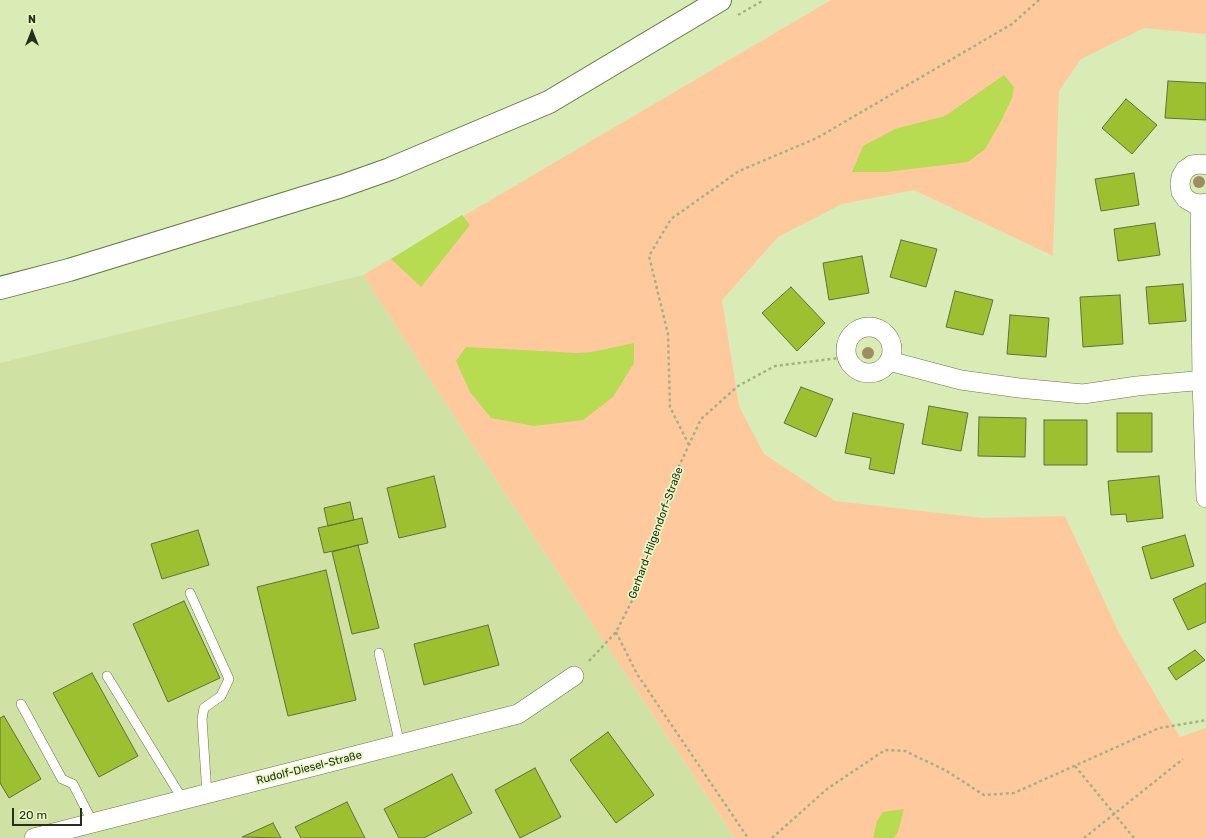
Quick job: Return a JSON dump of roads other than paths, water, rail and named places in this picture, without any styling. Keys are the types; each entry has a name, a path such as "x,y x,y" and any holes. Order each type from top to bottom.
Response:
{"main road":[{"path":"0,288 100,260 342,186 390,169 549,102 720,0"}],"street":[{"path":"1206,165 1192,165 1185,170 1181,177 1180,184 1181,192 1186,199 1193,203 1203,204 1206,498"},
{"path":"872,327 880,330 887,336 891,344 889,361 883,368 875,372 866,373 858,370 851,364 847,356 846,348 849,339 855,332 863,328 872,327"},
{"path":"889,361 961,380 1019,388 1083,394 1137,386 1204,381"},
{"name":"Rudolf-Diesel-Straße","path":"34,838 518,714 574,676"}],"lane":[{"path":"190,593 229,679 221,696 204,708 202,719 207,794"},
{"path":"379,653 400,744"},
{"path":"107,676 183,800"},
{"path":"21,704 62,779 73,784 93,823"}]}
